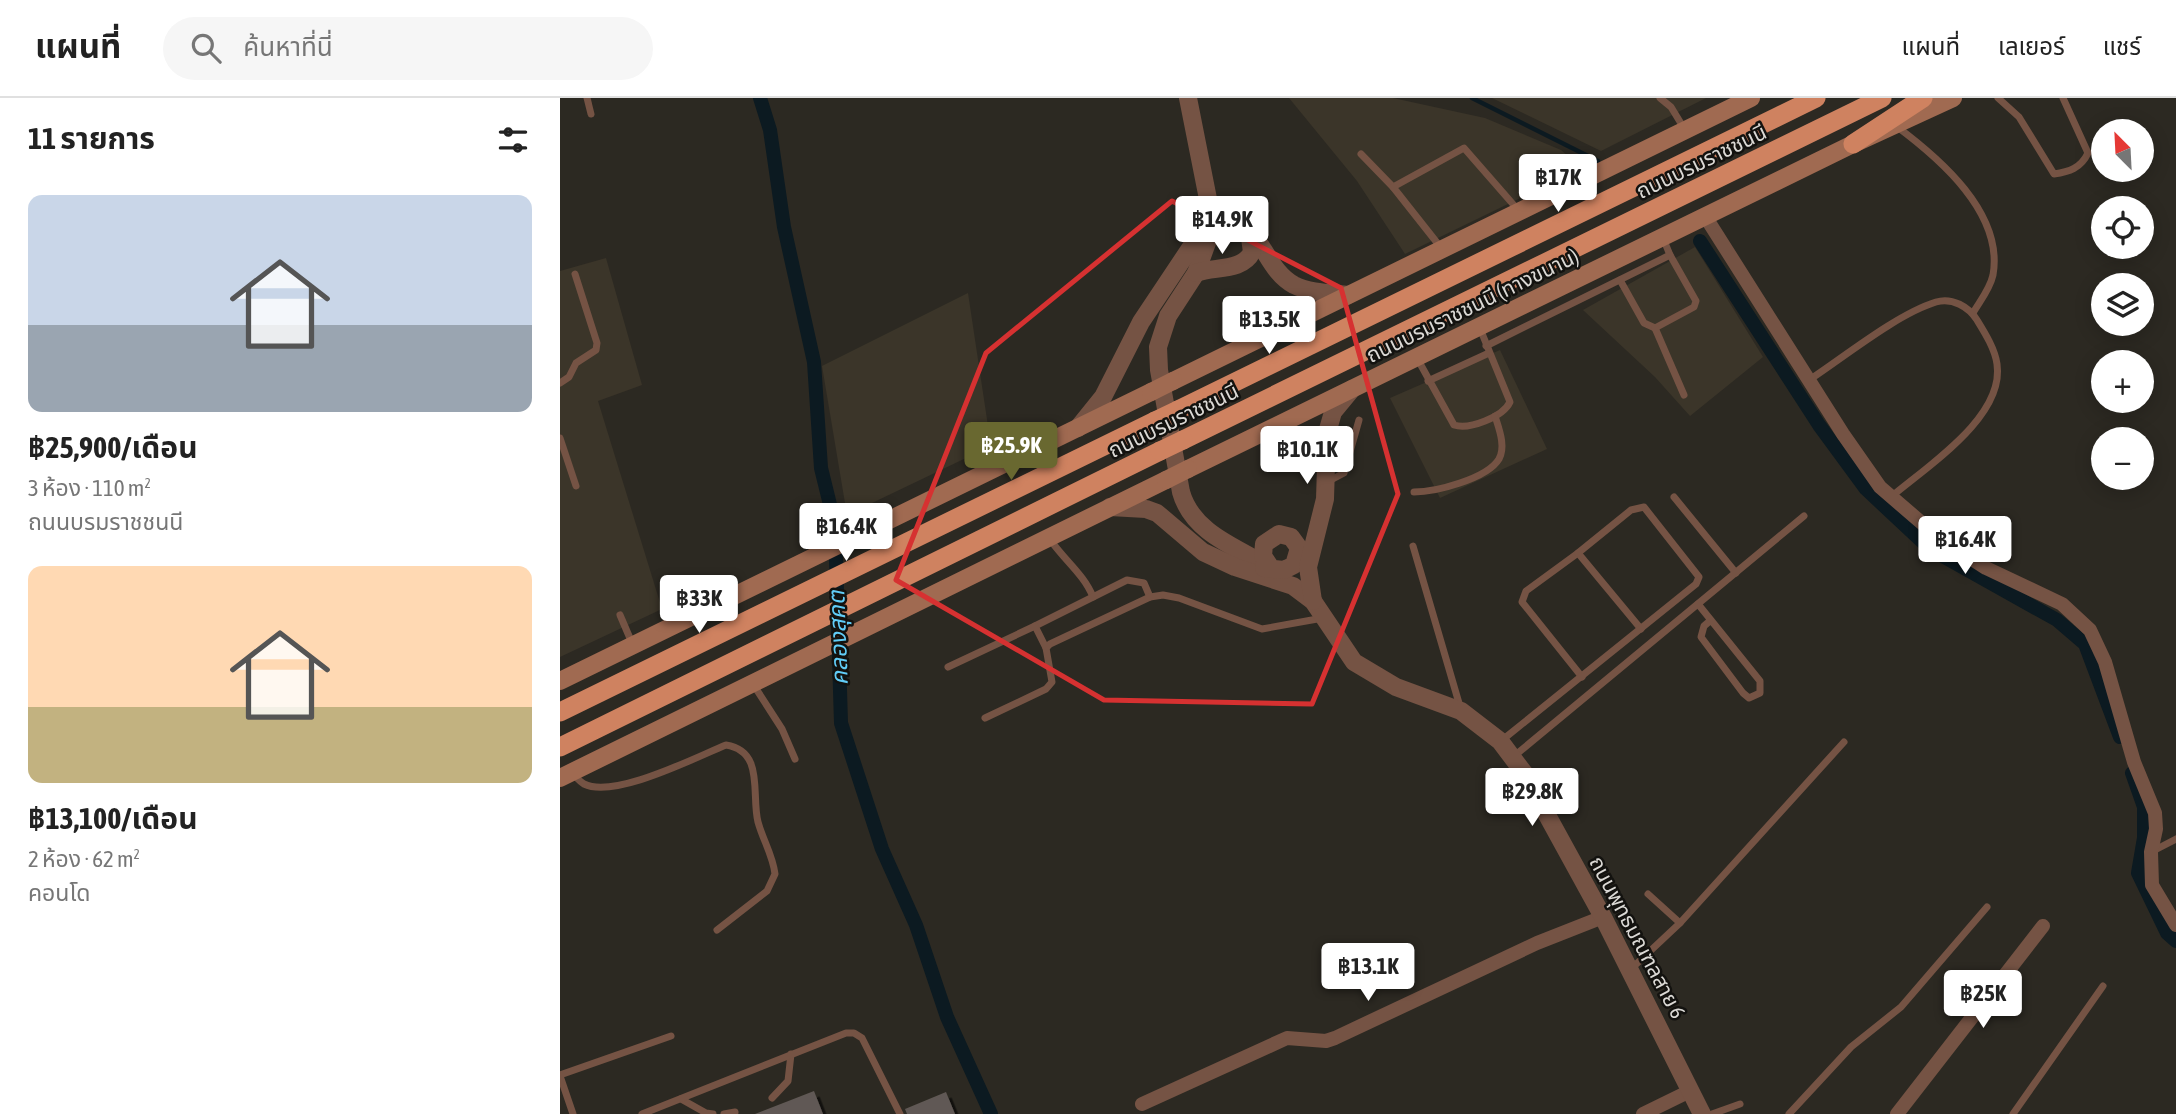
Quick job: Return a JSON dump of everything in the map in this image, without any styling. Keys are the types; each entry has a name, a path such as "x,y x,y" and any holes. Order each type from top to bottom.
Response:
{"highway":[{"path":"1753,129 1804,98"},
{"name":"ถนนบรมราชชนนี","path":"560,712 1816,98"},
{"name":"ถนนบรมราชชนนี","path":"560,747 1882,98"},
{"path":"1853,144 1923,98"}],"main road":[{"path":"560,681 1751,98"},
{"name":"ถนนบรมราชชนนี (ทางขนาน)","path":"566,775 1853,144 1953,98"}],"street":[{"path":"1188,98 1209,204 1195,242"},
{"path":"1209,204 1241,225 1288,281 1307,290 1348,295"},
{"path":"1706,216 1861,461 1891,497 1938,537 1986,568 2062,604 2090,630 2105,662 2134,762 2155,813 2156,829 2151,852 2152,885 2176,925"},
{"path":"1078,428 1103,397 1141,323 1195,242 1215,222 1241,225"},
{"path":"1241,225 1226,224 1211,232 1196,273 1168,316 1158,347 1159,370 1186,508 1202,528 1270,567 1293,586"},
{"path":"1196,273 1233,267 1245,261 1252,252 1241,225"},
{"name":"ถนนพุทธมณฑลสาย 6","path":"1313,601 1308,567 1327,482 1329,422 1338,404 1352,389"},
{"name":"ถนนพุทธมณฑลสาย 6","path":"1110,507 1146,509 1157,513 1203,552 1235,567 1293,586 1313,601 1354,662 1373,676 1461,710 1500,741 1513,757 1603,917 1702,1114"},
{"path":"1235,567 1290,568 1315,535"},
{"path":"1270,567 1262,550 1273,536 1292,537 1299,554"},
{"path":"1142,1104 1287,1038 1326,1041 1335,1038 1537,943 1603,917"},
{"path":"1897,1114 2043,926"},
{"path":"1643,1114 1690,1091"}],"lane":[{"path":"587,98 591,114"},
{"path":"1660,98 1671,107 1685,130"},
{"path":"2002,99 2019,117 2054,174 2068,172 2084,163 2088,153 2063,98"},
{"path":"1896,126 1937,157 1964,184 1984,225 1991,245 1992,276 1989,288 1972,313"},
{"path":"1393,187 1464,148 1519,211"},
{"path":"1361,153 1393,187 1442,249"},
{"path":"1655,328 1694,307 1696,302 1663,237"},
{"path":"1428,381 1670,255"},
{"path":"560,383 569,377 576,363 596,351 597,343 575,274"},
{"path":"1620,280 1644,323 1655,328 1684,395"},
{"path":"1809,380 1894,324 1938,301 1956,303 1972,313 1997,365 1994,389 1985,412 1967,432 1891,497"},
{"path":"1417,357 1454,425 1460,427 1495,416 1510,402 1479,327"},
{"path":"1413,492 1440,490 1488,469 1498,460 1502,444 1495,416"},
{"path":"1327,482 1344,474 1359,421"},
{"path":"560,438 576,486"},
{"path":"1674,497 1736,573"},
{"path":"1500,741 1582,677 1696,584 1699,577 1696,569 1644,507 1631,510 1522,597 1529,612 1582,677"},
{"path":"1513,757 1804,516"},
{"path":"1049,538 1061,556 1084,578 1093,597"},
{"path":"1413,546 1461,710"},
{"path":"1578,553 1641,629"},
{"path":"948,667 1127,580 1136,579 1144,583 1150,597"},
{"path":"1046,648 1150,597 1179,598 1262,629 1324,617"},
{"path":"1698,604 1711,620 1760,681 1760,693 1754,697 1743,693 1702,636 1701,630 1711,620"},
{"path":"620,615 633,645"},
{"path":"985,718 1046,689 1052,682 1046,648 1035,626"},
{"path":"753,683 782,729 795,759"},
{"path":"1631,970 1680,923 1844,743"},
{"path":"566,775 584,784 605,788 631,782 726,745 736,746 746,755 755,773 759,823 775,874 767,891 718,930"},
{"path":"2151,852 2176,839"},
{"path":"1648,894 1680,923"},
{"path":"1789,1114 1851,1047 1901,1007 1987,907"},
{"path":"2013,1114 2104,986"},
{"path":"642,1114 854,1032 862,1038 900,1114"},
{"path":"573,1114 560,1075 671,1036"},
{"path":"772,1098 788,1081 791,1055"},
{"path":"681,1098 706,1113 713,1114"},
{"path":"1712,1114 1740,1104"},
{"path":"724,1114 735,1112"}],"highlighted area":[{"path":"1172,201 1341,288 1398,494 1312,704 1104,700 896,580 986,353"}],"shaded area":[{"path":"1289,98 1393,98 1485,118 1561,150 1582,168 1405,254 1357,181"},
{"path":"1492,98 1706,98 1601,151"},
{"path":"1695,247 1763,357 1690,416 1655,377 1583,310"},
{"path":"606,258 642,385 598,401 662,609 560,657 560,271"},
{"path":"968,293 991,446 847,515 822,366"},
{"path":"1500,350 1547,449 1440,498 1390,398"}],"building":[{"path":"814,1091 823,1114 755,1114"},
{"path":"946,1092 955,1114 907,1114 905,1109"}],"waterway":[{"name":"คลองสุคต","path":"760,98 770,130 784,227 814,362 821,468 835,525 841,723 882,849 916,925 947,1017 991,1114"},
{"path":"1472,98 1598,161"},
{"path":"1700,241 1819,425 1866,489 1930,549 2057,620 2085,644 2120,737"},
{"path":"2132,773 2144,807 2144,838 2138,873 2167,933 2176,941"}]}
